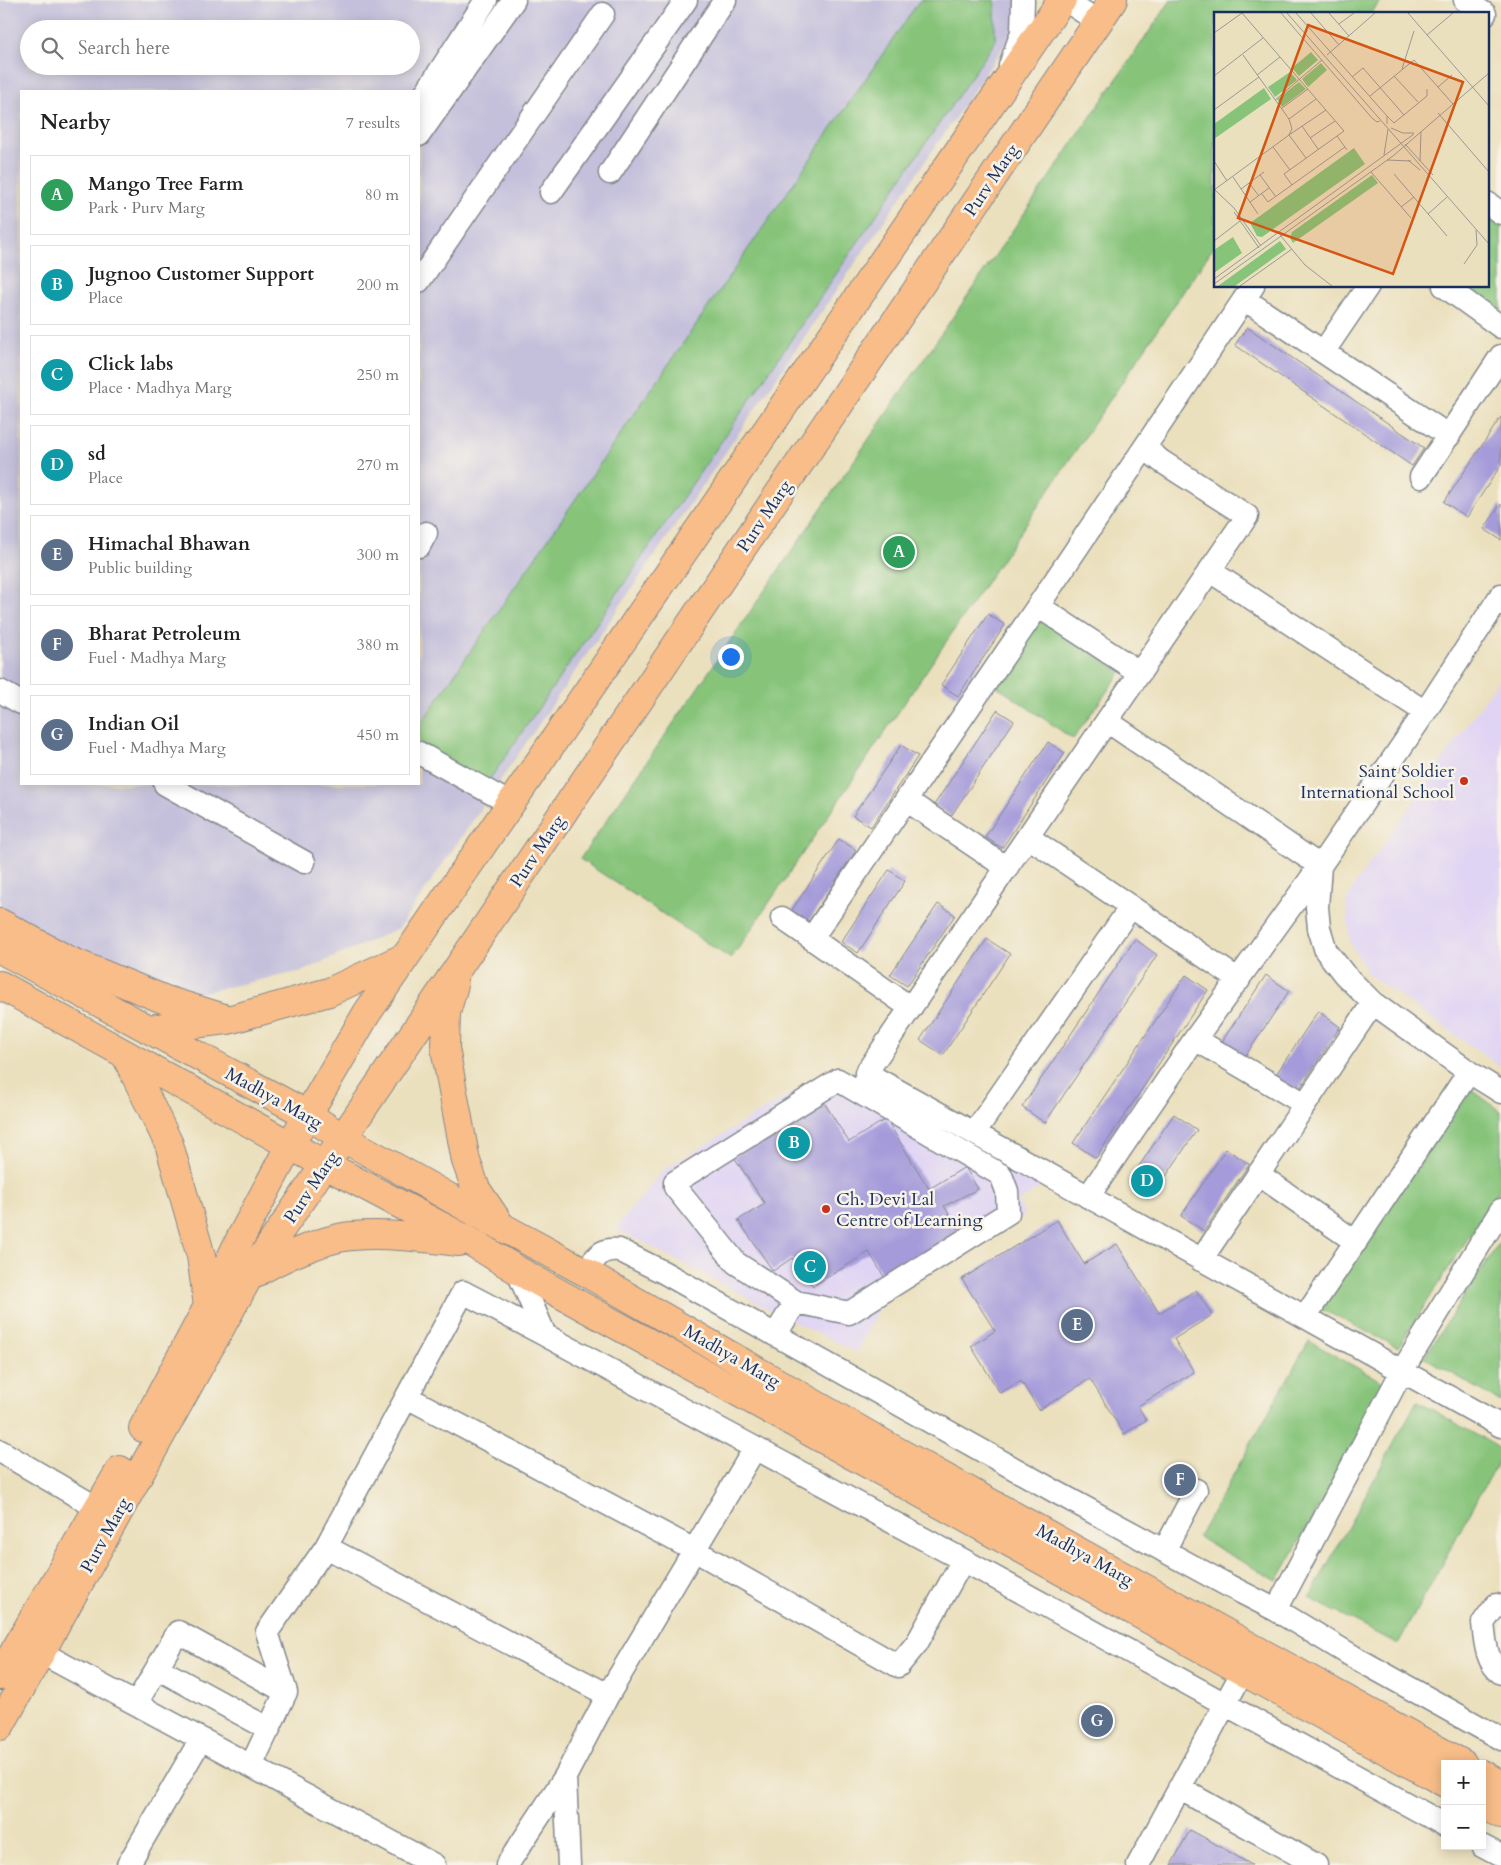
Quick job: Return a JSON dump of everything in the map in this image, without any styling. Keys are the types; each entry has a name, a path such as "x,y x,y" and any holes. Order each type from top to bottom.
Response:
{"main road":[{"name":"Purv Marg","path":"106,1513 130,1453 208,1306 240,1239 290,1145 367,1013 1064,0"},
{"name":"Purv Marg","path":"0,1726 31,1647 106,1513 248,1278 1107,6"},
{"path":"0,923 68,960 163,999 228,1020"},
{"name":"Madhya Marg","path":"0,949 308,1115 344,1138 585,1272 893,1449 1456,1760"},
{"path":"148,1029 228,1020 330,992 406,957"},
{"path":"460,965 446,1013 445,1048 466,1161 476,1189 504,1228"},
{"name":"Madhya Marg","path":"0,985 326,1165 473,1243 517,1270 1441,1781"},
{"path":"125,1054 169,1144 201,1256 208,1306"},
{"path":"248,1278 264,1268 310,1247 351,1236 410,1237 473,1243"},
{"name":"Purv Marg","path":"0,1676 31,1647"},
{"path":"1486,1776 1501,1785"},
{"path":"1484,1805 1501,1814"}],"street":[{"path":"420,101 486,0"},
{"path":"420,134 514,0"},
{"path":"551,192 686,0"},
{"path":"610,174 725,0"},
{"path":"1004,86 1022,32 1023,0"},
{"path":"1064,0 1107,6"},
{"path":"1464,0 1483,12"},
{"path":"420,279 603,14"},
{"path":"1488,15 1501,24"},
{"path":"1488,204 1501,213"},
{"path":"1324,351 1367,288"},
{"path":"1447,288 1501,327"},
{"path":"812,938 1248,293 1324,351 1449,436"},
{"path":"1421,477 1501,356"},
{"path":"1144,448 1160,461 1248,516 866,1073 1501,1426"},
{"path":"1210,571 1425,712"},
{"path":"1088,1197 1195,1039 1320,866 1425,712 1501,595"},
{"path":"1038,606 1140,673"},
{"path":"0,691 20,702"},
{"path":"1107,721 1320,866"},
{"path":"420,754 511,804"},
{"path":"167,785 304,862"},
{"path":"906,800 1007,868"},
{"path":"1028,837 1130,908 1239,980"},
{"path":"1320,866 1319,928 1326,951 1344,974 1373,1003 1469,1072 1501,1092"},
{"path":"974,1133 1130,908"},
{"path":"782,918 911,1008"},
{"path":"1202,1260 1373,1003"},
{"path":"1195,1039 1306,1104"},
{"path":"1305,1317 1469,1072"},
{"path":"838,1080 1001,1174 1007,1191 1008,1213 849,1313 796,1302 736,1263 675,1187 675,1182 838,1080"},
{"path":"1258,1174 1356,1242"},
{"path":"1276,1610 1402,1371 1501,1210"},
{"path":"585,1272 600,1252 604,1250 619,1250 663,1272 1056,1492 1276,1610 1354,1657 1501,1739"},
{"path":"517,1270 545,1335"},
{"path":"251,1766 286,1692 267,1632 326,1547 463,1292 963,1560 1441,1823"},
{"path":"775,1335 796,1302"},
{"path":"406,1397 694,1550 898,1666 917,1643 963,1560"},
{"path":"507,1865 565,1778 608,1695 755,1448"},
{"path":"0,1451 106,1513"},
{"path":"1164,1551 1196,1490"},
{"path":"326,1547 608,1695"},
{"path":"1496,1605 1483,1623 1485,1647 1494,1668 1501,1673"},
{"path":"136,1704 178,1632 286,1692"},
{"path":"31,1647 434,1865"},
{"path":"157,1668 268,1729"},
{"path":"1138,1865 1243,1670"},
{"path":"128,1865 200,1739"},
{"path":"565,1778 569,1865"},
{"path":"1179,1788 1316,1865"},
{"path":"1486,1848 1501,1856"}],"shaded area":[{"path":"0,0 1036,0 399,928 303,971 199,993 112,976 0,916"},
{"name":"Saint Soldier International School","path":"1501,677 1501,1067 1368,974 1350,942 1346,903 1354,886"},
{"name":"Ch. Devi Lal Centre of Learning","path":"831,1070 1044,1185 1018,1202 1025,1215 882,1301 857,1352 786,1318 616,1228 663,1170"}],"green space":[{"path":"920,0 995,0 995,42 486,785 420,743 420,725"},
{"path":"1171,0 1381,0 1372,12 1214,12 1214,246 731,959 580,859"},
{"path":"1488,213 1501,222 1501,316 1461,288 1488,288"},
{"path":"1043,617 1121,672 1073,739 995,685"},
{"path":"1469,1088 1501,1111 1501,1187 1398,1347 1319,1308"},
{"path":"1501,1240 1501,1402 1424,1357"},
{"path":"1309,1341 1388,1385 1277,1581 1198,1537"},
{"path":"1417,1401 1501,1449 1501,1456 1398,1644 1309,1598"}],"building":[{"path":"1247,327 1424,448 1412,466 1235,345"},
{"path":"1501,417 1501,465 1467,517 1444,502"},
{"path":"1501,504 1501,540 1484,529"},
{"path":"988,614 1005,625 958,696 941,685"},
{"path":"997,710 1014,721 951,816 934,805"},
{"path":"1048,742 1065,753 1002,848 985,837"},
{"path":"901,745 918,756 871,827 853,816"},
{"path":"839,839 856,850 809,921 792,910"},
{"path":"889,870 905,881 858,953 841,942"},
{"path":"938,904 955,915 907,986 890,975"},
{"path":"987,939 1010,954 943,1055 920,1040"},
{"path":"1135,939 1157,955 1045,1123 1022,1107"},
{"path":"1186,975 1208,990 1096,1158 1073,1143"},
{"path":"1266,975 1289,991 1244,1058 1221,1043"},
{"path":"1318,1011 1340,1027 1296,1094 1273,1079"},
{"path":"823,1101 849,1142 886,1119 929,1189 965,1167 978,1189 944,1206 961,1233 886,1280 869,1252 813,1286 792,1258 773,1271 738,1220 765,1204 734,1157 776,1133"},
{"path":"1174,1114 1197,1130 1152,1197 1129,1181"},
{"path":"1226,1149 1249,1164 1204,1231 1181,1216"},
{"path":"1057,1220 1084,1264 1117,1244 1159,1313 1196,1290 1212,1315 1174,1339 1194,1372 1138,1406 1146,1420 1124,1434 1090,1379 1039,1410 1021,1381 1000,1393 971,1346 995,1331 962,1279"},
{"path":"1190,1830 1205,1838 1252,1865 1171,1865"}],"place":[{"name":"Mango Tree Farm","path":"899,552"},
{"name":"Saint Soldier International School","path":"1464,781"},
{"name":"Jugnoo Customer Support","path":"794,1143"},
{"name":"sd","path":"1147,1181"},
{"name":"Ch. Devi Lal Centre of Learning","path":"826,1209"},
{"name":"Click labs","path":"810,1267"},
{"name":"Himachal Bhawan","path":"1077,1325"},
{"name":"Bharat Petroleum","path":"1180,1480"},
{"name":"Indian Oil","path":"1097,1721"}]}
